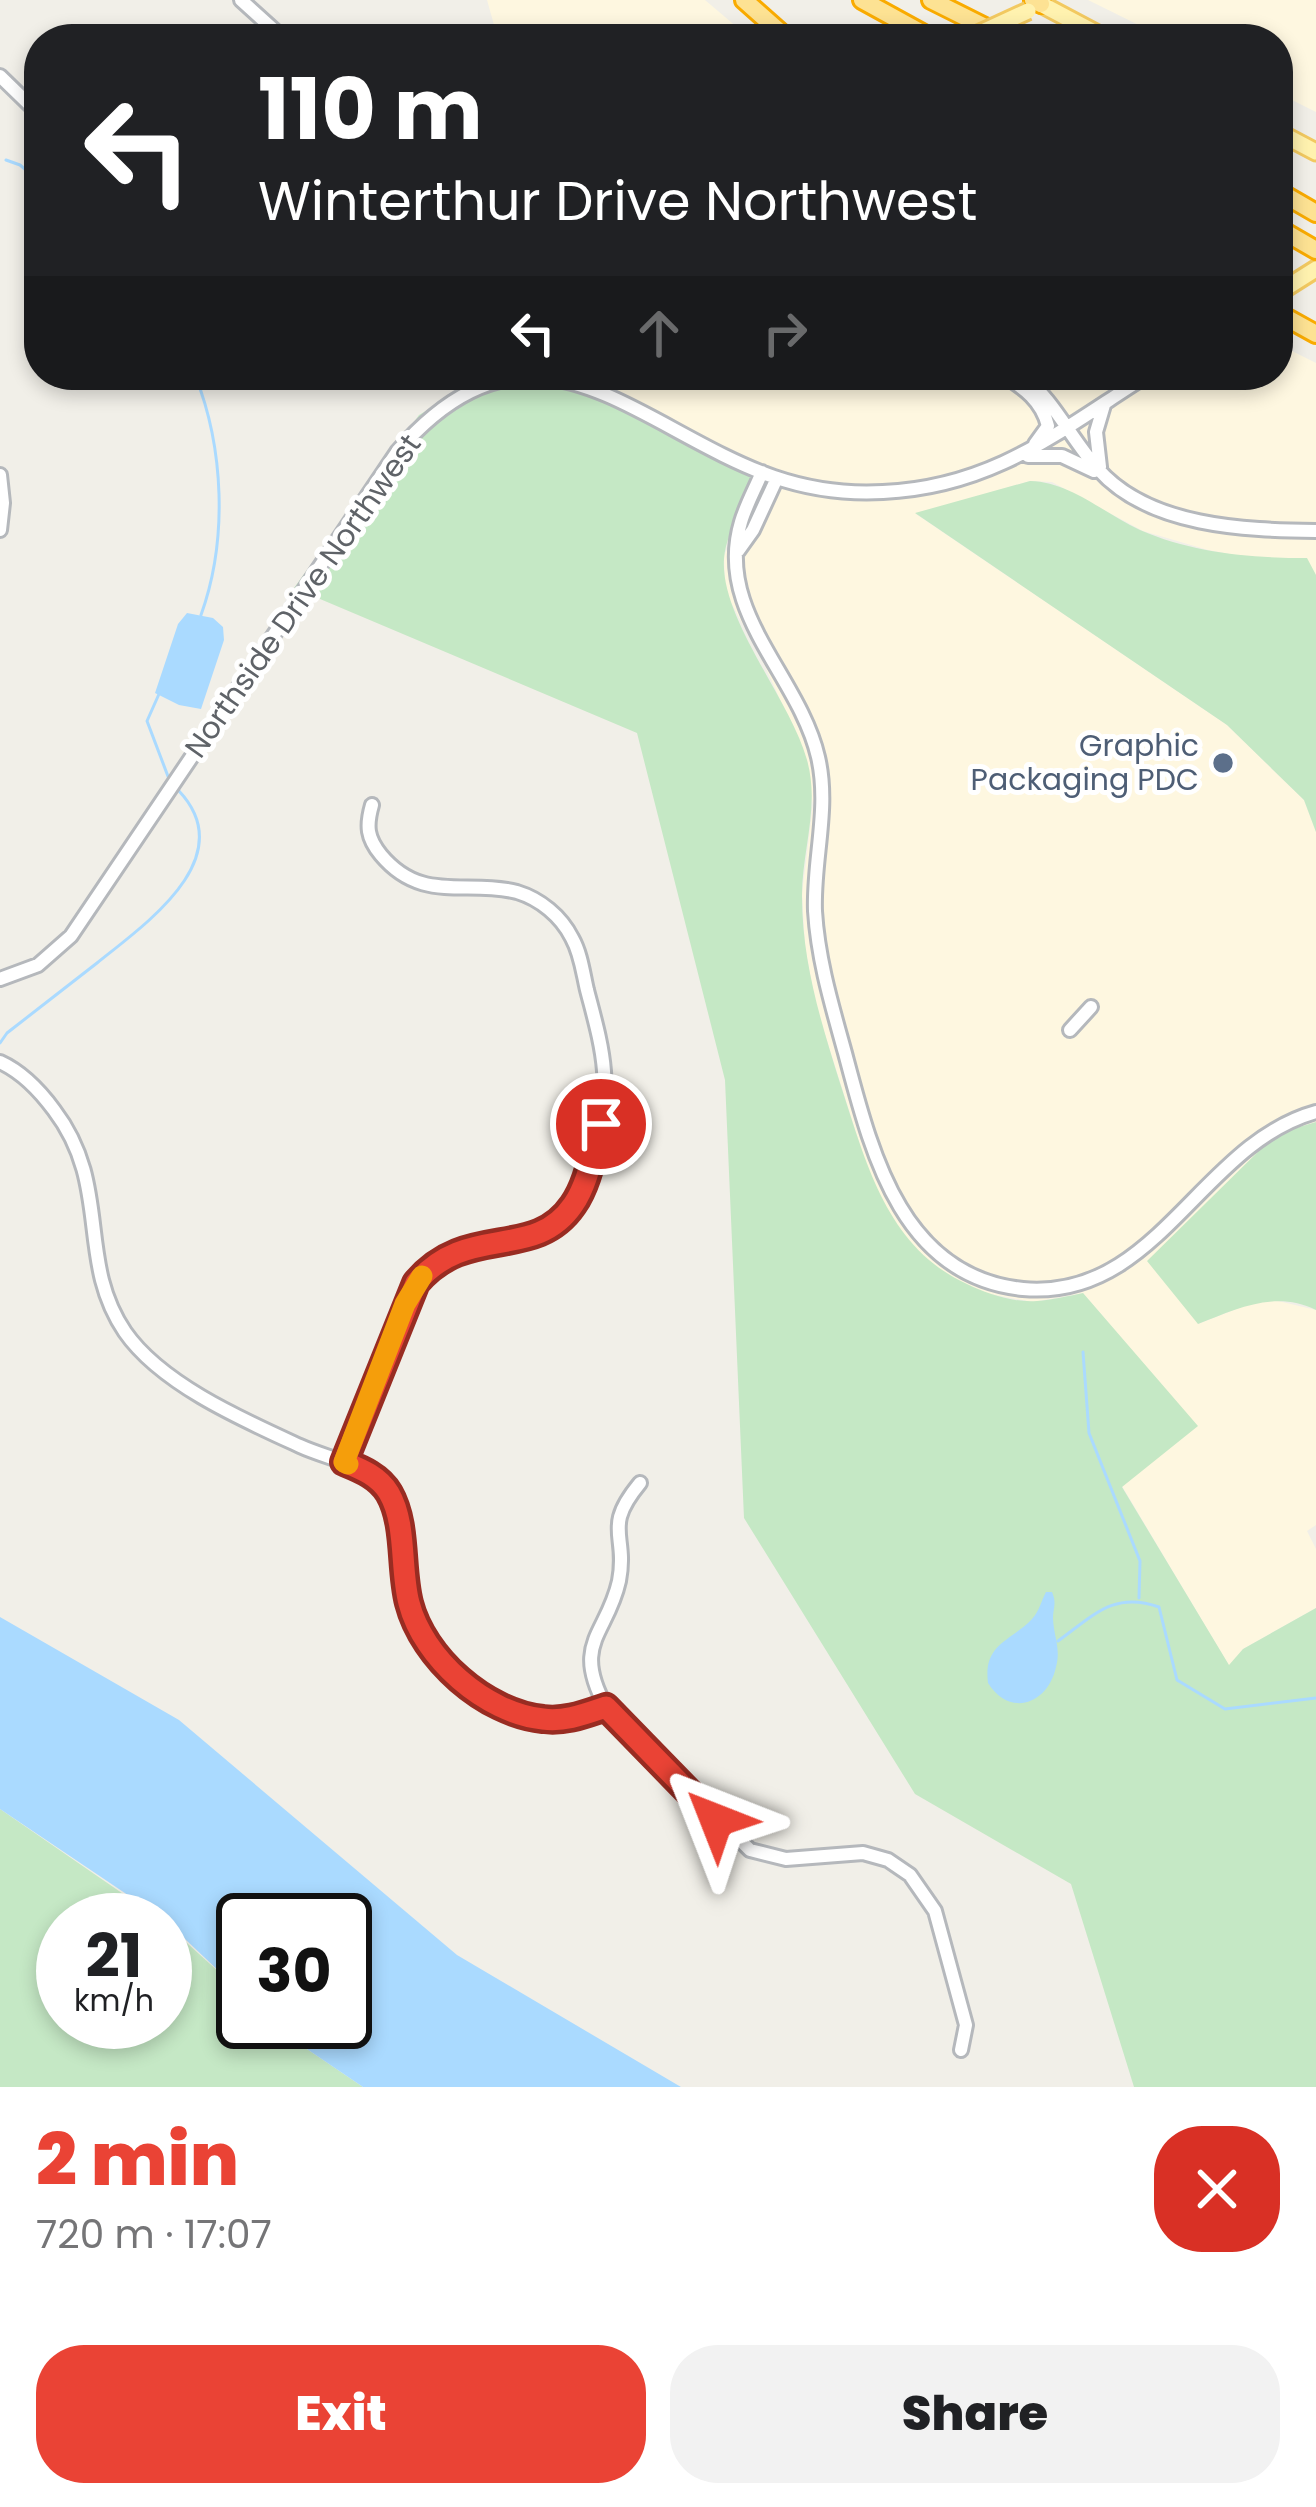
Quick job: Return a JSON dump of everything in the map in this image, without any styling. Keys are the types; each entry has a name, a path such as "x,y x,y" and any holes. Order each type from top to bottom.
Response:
{"highway":[{"path":"744,0 771,24"},
{"path":"862,0 906,24"},
{"path":"931,0 979,24"}],"main road":[{"path":"998,24 1037,4 1076,24"}],"street":[{"path":"241,0 267,24"},
{"path":"0,76 24,100"},
{"name":"Northside Drive Northwest","path":"0,980 38,965 71,936 397,452 446,406 485,390"},
{"name":"Northside Drive Northwest","path":"595,390 777,478 829,490 880,493 940,484 1021,457 1124,390"},
{"path":"1021,457 1048,426 1045,410 1026,390"},
{"path":"1038,390 1103,475"},
{"path":"1103,475 1096,432 1106,401"},
{"path":"1021,457 1063,456 1151,504 1210,523 1316,531"},
{"path":"763,472 740,524 735,568 740,598 804,718 818,758 823,801 815,880 817,937 854,1089 888,1187 928,1246 953,1266 1001,1286 1053,1288 1092,1280 1150,1244 1253,1140 1316,1112"},
{"path":"0,475 0,530"},
{"path":"737,552 753,530 777,478"},
{"path":"344,1462 416,1283 435,1263 457,1251 528,1238 565,1216 591,1161 604,1091 601,1048 578,951 561,921 540,903 515,892 442,889 408,878 388,864 370,840 372,805"},
{"path":"1070,1030 1091,1007"},
{"path":"0,1062 23,1076 47,1101 76,1145 92,1195 101,1280 132,1342 180,1384 298,1445 376,1478 392,1498 411,1610 424,1640 446,1667 496,1702 530,1717 560,1720 606,1707"},
{"path":"640,1483 618,1515 619,1581 592,1649 593,1678 606,1707 750,1850 786,1859 863,1852 888,1860 910,1875 935,1911 966,2025 962,2050"}],"shaded area":[{"path":"487,0 705,0 733,24 494,24"},
{"path":"1088,0 1316,0 1316,112 1293,100 1293,24 1137,24"},
{"path":"1293,352 1316,363 1316,575 1306,558 1250,558 1143,531 1052,482 1030,481 916,514 1227,725 1304,800 1316,832 1316,1122 1276,1134 1198,1324 1249,1304 1274,1300 1316,1310 1316,1525 1307,1531 1316,1549 1316,1608 1243,1649 1231,1669 1122,1486 1197,1426 1083,1293 1033,1302 985,1293 945,1275 892,1221 867,1167 816,1006 805,947 802,893 813,805 807,760 725,591 724,556 759,475 601,390 1293,390"}],"green space":[{"path":"461,390 602,390 672,420 759,475 729,538 726,582 744,633 807,760 811,811 802,896 809,968 859,1143 883,1199 917,1248 939,1268 975,1288 1028,1301 1083,1293 1198,1426 1122,1487 1229,1665 1243,1649 1316,1608 1316,2087 1134,2087 1071,1884 915,1794 744,1518 725,1080 637,733 294,588 419,415"},
{"path":"1030,481 1073,492 1140,530 1180,544 1243,555 1307,558 1316,575 1316,832 1304,800 1227,725 915,513"},
{"path":"1316,1122 1316,1310 1271,1302 1198,1324 1147,1261 1276,1134"},
{"path":"0,1809 122,1893 36,1893 36,2049 192,2049 192,1948 216,1969 216,2049 307,2049 363,2087 0,2087"}],"water":[{"path":"187,613 213,618 223,627 224,640 201,709 155,693 178,624"},
{"path":"1046,1592 1052,1592 1054,1600 1058,1649 1052,1680 1037,1698 1017,1703 1007,1700 988,1683 990,1660 1000,1645 1032,1619"},
{"path":"0,1617 179,1720 457,1955 681,2087 363,2087 307,2049 372,2049 372,1893 216,1893 216,1968 192,1946 192,1893 125,1893 0,1809"}],"waterway":[{"path":"6,160 24,168"},
{"path":"200,390 212,433 219,494 216,556 201,615"},
{"path":"159,694 147,721 169,779"},
{"path":"0,1043 138,930 179,888 193,865 199,841 195,816 179,791"},
{"path":"1083,1352 1089,1433 1140,1561 1139,1598"},
{"path":"1058,1641 1105,1608 1143,1603 1159,1607 1177,1680 1225,1709 1316,1698"}],"slow traffic":[{"path":"348,1464 344,1462 405,1304 422,1276"}],"place":[{"name":"Graphic Packaging PDC","path":"1223,763"}],"route":[{"path":"601,1124 578,1196 565,1216 528,1238 457,1251 435,1263 416,1283 344,1462 376,1478 392,1498 411,1610 424,1640 446,1667 496,1702 530,1717 560,1720 606,1707 716,1820"}]}
